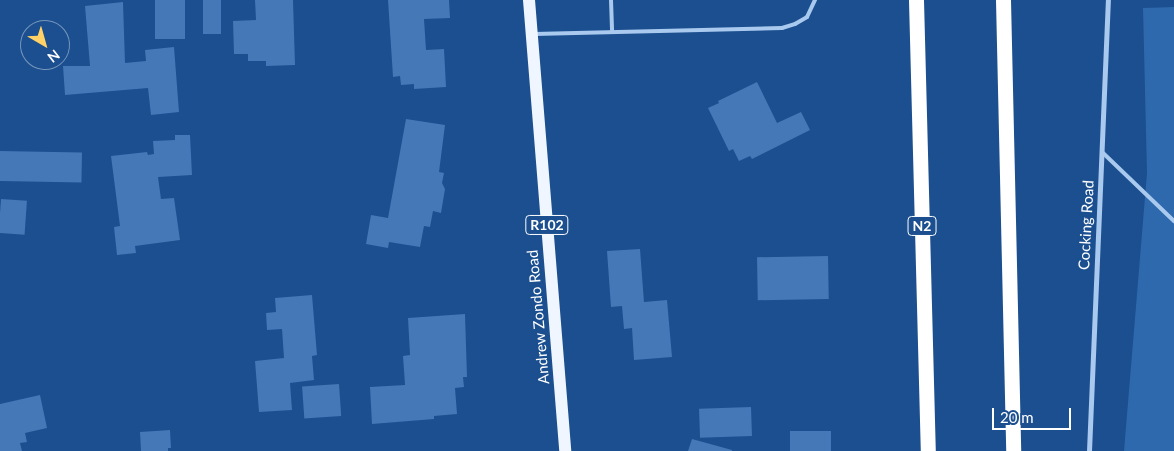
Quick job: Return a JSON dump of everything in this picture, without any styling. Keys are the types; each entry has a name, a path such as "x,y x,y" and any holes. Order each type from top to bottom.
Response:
{"highway":[{"name":"N2","path":"916,0 928,451"},
{"path":"1003,0 1013,451"}],"main road":[{"name":"Andrew Zondo Road","path":"529,0 565,451"}],"street":[{"name":"Cocking Road","path":"1090,451 1108,0"}],"lane":[{"path":"611,0 612,32"},
{"path":"532,34 782,28 795,24 807,17 815,0"},
{"path":"1102,152 1174,221"}],"shaded area":[{"path":"1174,7 1174,451 1124,451 1147,173 1143,8"}],"building":[{"path":"155,0 185,0 185,39 155,39"},
{"path":"203,0 221,0 221,34 203,34"},
{"path":"255,0 293,0 295,65 266,66 266,61 248,61 248,54 234,54 233,21 256,20"},
{"path":"388,0 449,0 450,18 424,19 426,50 444,49 446,87 414,89 414,84 401,85 400,76 393,77"},
{"path":"123,2 125,63 146,61 145,50 174,47 179,112 151,115 148,88 65,95 63,70 70,70 70,66 90,66 85,6"},
{"path":"757,82 777,123 801,112 810,130 752,159 750,156 739,161 733,149 729,151 708,108"},
{"path":"406,119 445,125 439,172 444,173 442,183 445,189 441,213 433,211 430,227 424,226 420,247 389,242 388,248 366,244 371,215 388,218"},
{"path":"175,135 190,135 192,175 158,177 161,199 174,198 180,240 135,246 136,253 117,255 114,227 120,226 111,156 147,152 148,155 154,154 153,141 175,140"},
{"path":"0,151 82,152 81,182 0,181"},
{"path":"1,199 27,201 25,235 0,233"},
{"path":"640,249 644,302 667,300 672,357 634,360 632,328 624,329 622,306 611,307 607,251"},
{"path":"828,256 829,299 758,300 757,257"},
{"path":"312,295 317,355 312,356 314,380 290,383 292,410 259,412 255,361 284,358 282,329 267,330 266,313 276,312 275,298"},
{"path":"465,314 467,377 463,377 464,387 455,388 457,414 434,416 434,419 372,424 370,387 405,385 403,356 410,355 408,318"},
{"path":"339,384 341,416 304,419 302,387"},
{"path":"40,395 47,428 25,433 27,442 20,443 22,451 0,451 0,404"},
{"path":"751,407 752,436 700,438 699,409"},
{"path":"170,430 171,448 168,448 168,451 141,451 140,432"},
{"path":"790,431 831,431 831,451 790,451"},
{"path":"692,439 732,450 732,451 688,451"}]}
